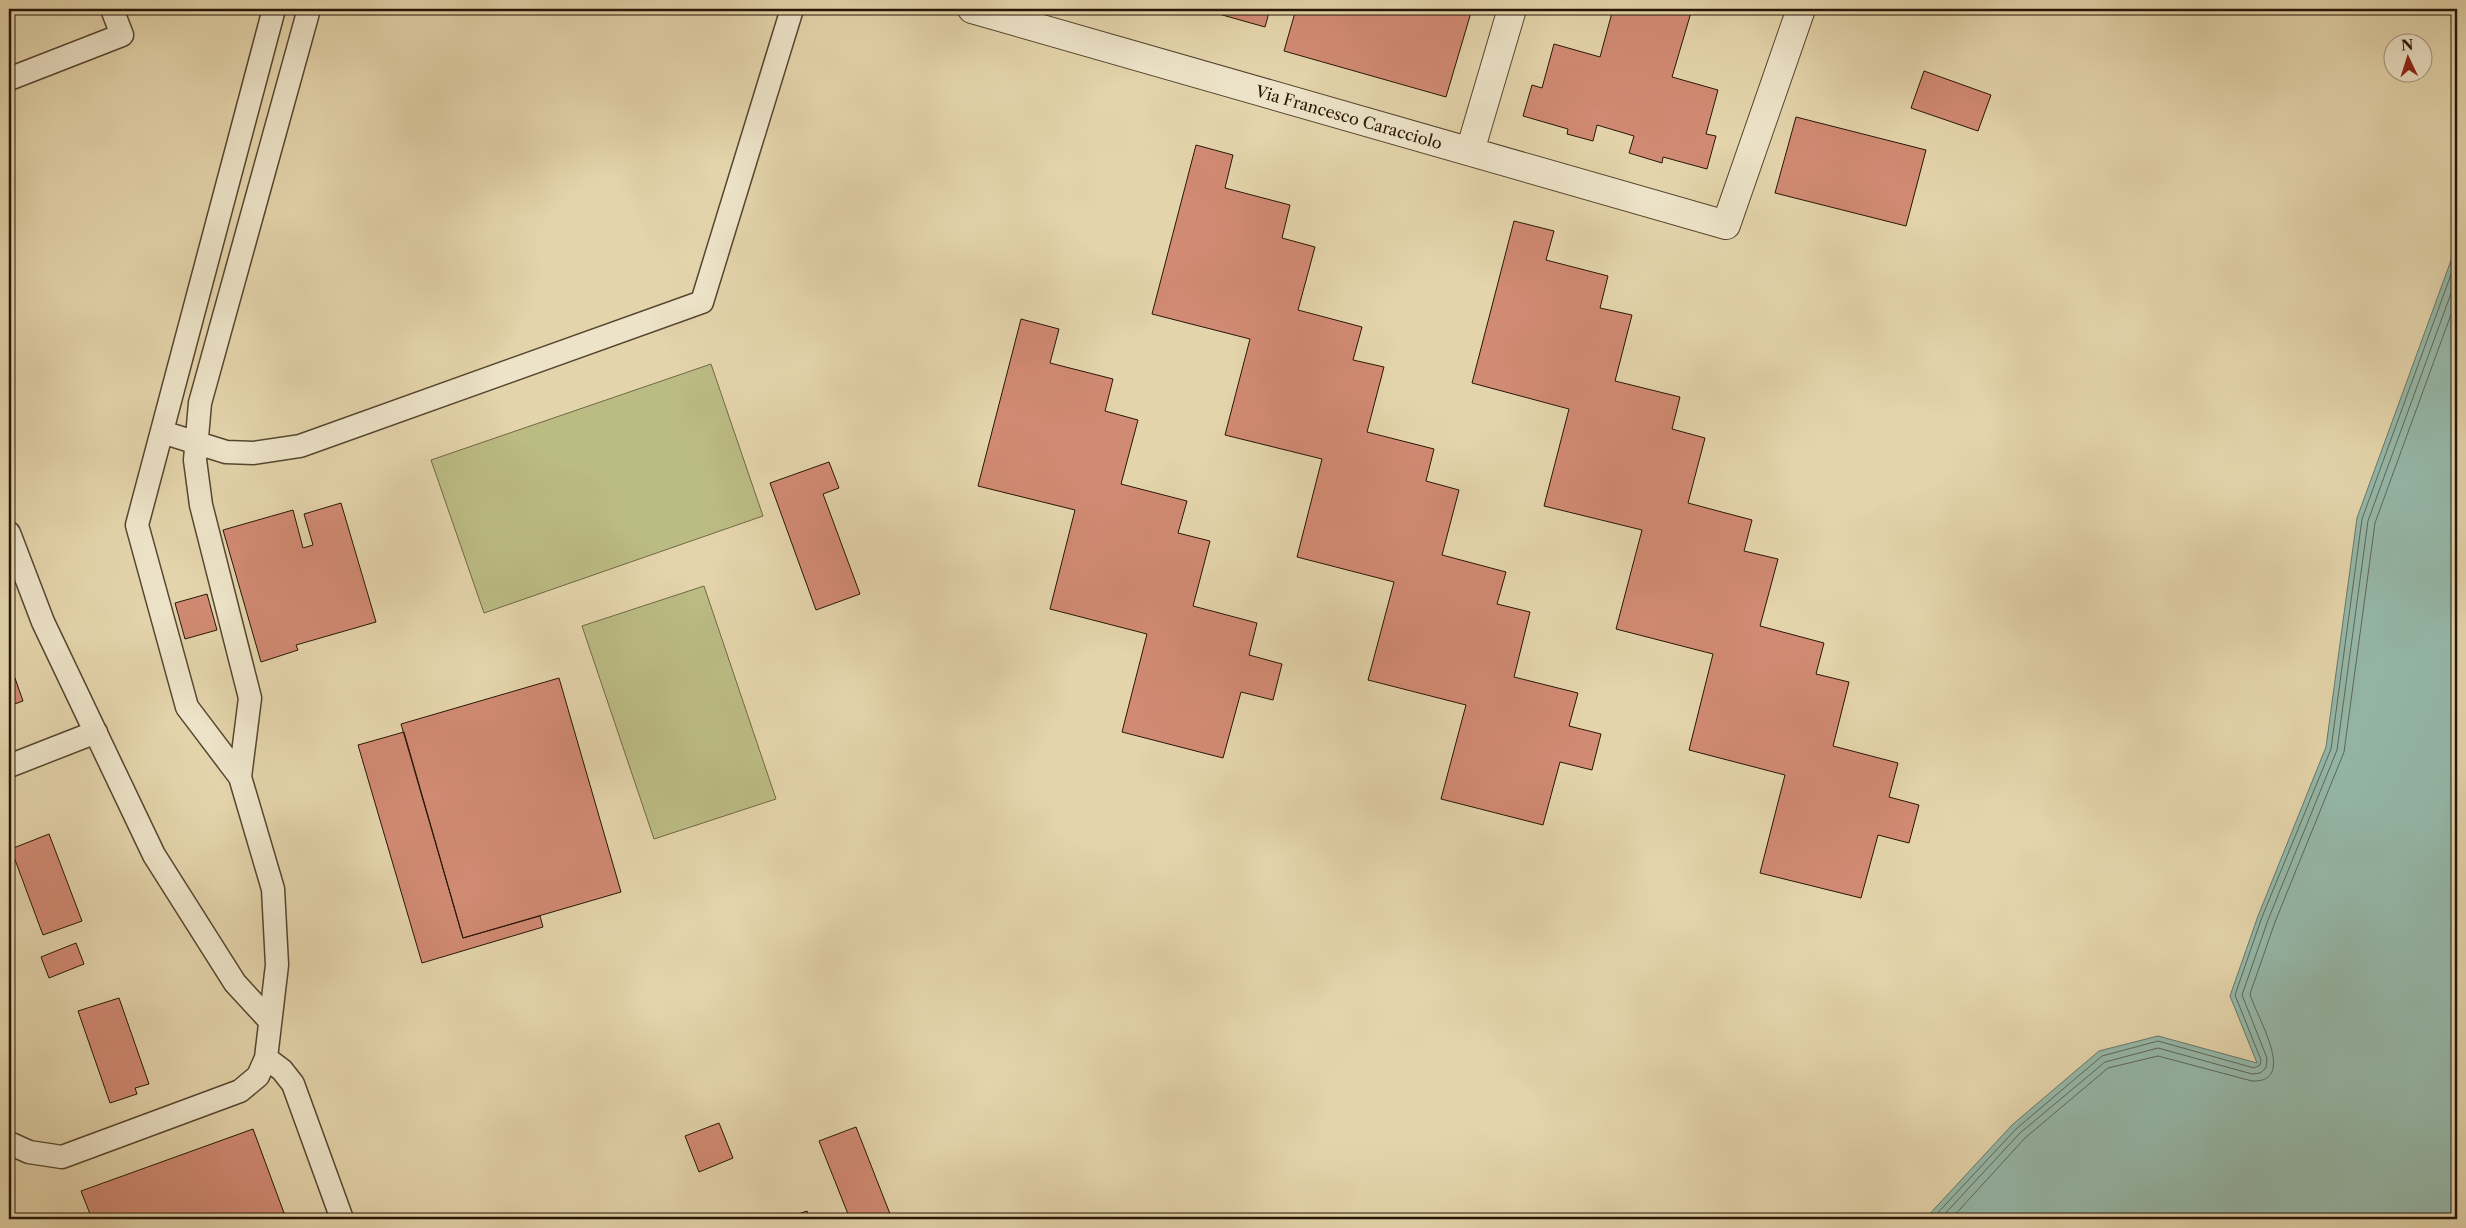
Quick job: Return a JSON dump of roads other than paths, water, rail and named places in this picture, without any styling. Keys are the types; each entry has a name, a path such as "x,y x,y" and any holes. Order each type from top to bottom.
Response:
{"street":[{"name":"Via Francesco Caracciolo","path":"972,9 1726,225 1801,9"},
{"path":"1470,152 1512,9"}],"lane":[{"path":"9,79 122,35 112,9"},
{"path":"9,1143 28,1152 62,1157 240,1091 258,1076 266,1058 277,965 273,889 240,777 187,707 137,525 274,9"},
{"path":"240,777 250,698 201,505 195,460 200,403 309,9"},
{"path":"162,432 226,452 254,453 300,446 702,302 792,9"},
{"path":"9,532 43,622 154,855 235,983 270,1020"},
{"path":"9,766 96,732"},
{"path":"266,1058 282,1070 293,1084 342,1219"}],"water":[{"path":"2457,244 2457,1219 1925,1219 2012,1125 2099,1051 2158,1036 2257,1063 2230,996 2258,916 2326,747 2357,518"}]}
